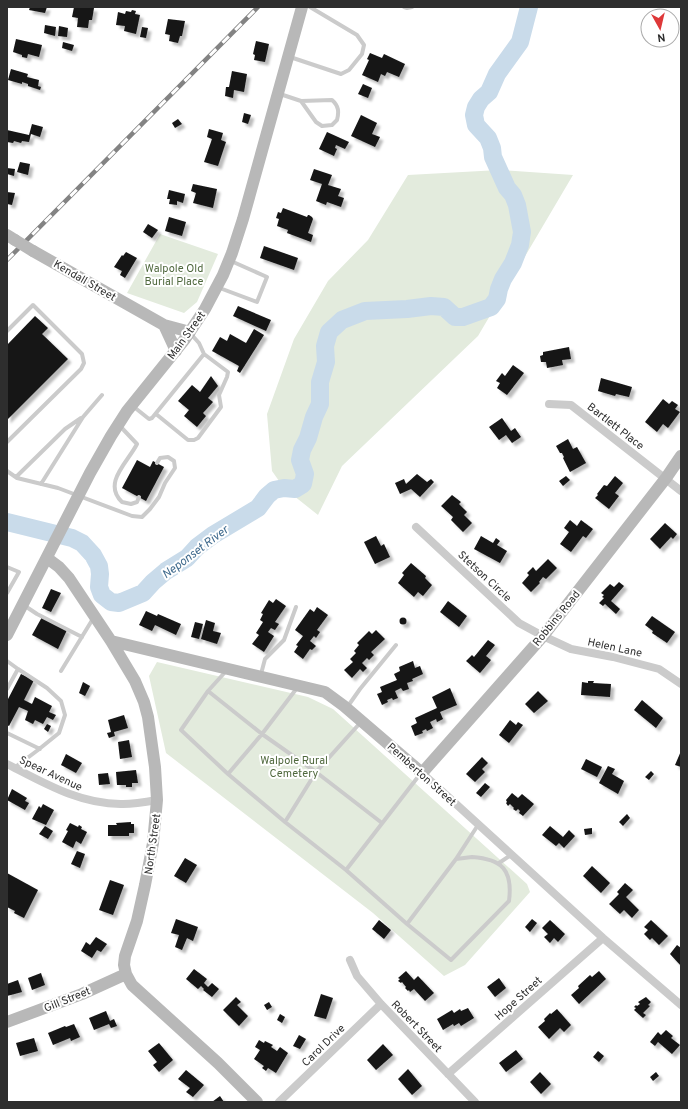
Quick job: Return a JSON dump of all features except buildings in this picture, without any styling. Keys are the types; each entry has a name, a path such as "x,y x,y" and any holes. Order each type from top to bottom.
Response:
{"street":[{"name":"Main Street","path":"7,634 66,520 118,425 190,332 205,309 217,286 229,260 243,219 302,7"},
{"name":"Kendall Street","path":"11,238 164,325 190,332"},
{"path":"164,325 176,351"},
{"name":"Bartlett Place","path":"549,404 571,405 681,491"},
{"name":"Robbins Road","path":"422,773 543,636 666,478 681,456"},
{"name":"Stetson Circle","path":"416,528 519,623 543,636"},
{"name":"North Street","path":"47,558 59,567 69,578 111,642 135,681 144,702 148,717 155,767 157,800 153,843 145,885 137,920 125,956 124,965 126,974"},
{"name":"Helen Lane","path":"543,636 571,649 613,657 659,669 681,684"},
{"name":"Pemberton Street","path":"111,642 325,692 362,721 422,773 603,938 681,1004"},
{"name":"Spear Avenue","path":"10,766 72,796 83,799 105,804 124,804 157,800"},
{"name":"Hope Street","path":"448,1074 603,938"},
{"name":"Robert Street","path":"350,960 357,976 381,1004 475,1102"},
{"path":"126,974 132,985 218,1062 257,1102"},
{"name":"Gill Street","path":"7,1022 82,994 126,974"},
{"name":"Carol Drive","path":"279,1102 381,1004"}],"lane":[{"path":"288,56 341,74 349,70 362,54 364,45 357,35 310,7"},
{"path":"404,7 412,7"},
{"path":"278,94 301,101 332,100 337,104 339,113 338,120 332,125 322,126 316,122 301,101"},
{"path":"217,286 257,302 267,277 229,260"},
{"path":"7,331 33,305 82,354 84,363 81,369 7,442"},
{"path":"156,414 188,440 194,440 198,438 221,407 219,395 228,375 227,370 204,354 199,343 190,332"},
{"path":"132,405 149,419 152,418 204,354"},
{"path":"41,484 83,417 102,395"},
{"path":"16,477 65,429 83,417"},
{"path":"118,425 136,444 133,452 114,481 114,492 122,502 131,504 137,502 139,497"},
{"path":"7,471 16,477 58,488 132,516 142,517 150,509 175,468 174,461 168,457 160,458 157,463"},
{"path":"7,567 19,572 7,593"},
{"path":"23,605 37,614 82,637"},
{"path":"261,677 265,659 284,640 296,607"},
{"path":"61,671 94,617"},
{"path":"346,708 396,645"},
{"path":"7,661 47,688 61,701 65,715 59,733 40,749 10,766"},
{"path":"7,689 18,669"},
{"path":"228,669 208,691 180,730 228,774 285,822 346,870 450,960 509,901 511,888 507,875 499,863 486,858 472,857 456,859"},
{"path":"228,774 262,734 299,686"},
{"path":"208,691 262,734 316,772 382,823"},
{"path":"285,822 316,772 362,721"},
{"path":"7,733 40,749"},
{"path":"346,870 422,773"},
{"path":"407,924 456,859 478,825"},
{"path":"499,863 511,855"}],"green space":[{"path":"499,170 573,175 478,336 342,466 318,515 284,488 272,471 267,414 294,339 328,281 368,240 408,175"},
{"name":"Walpole Old Burial Place","path":"160,234 218,254 197,302 184,313 127,293"},
{"name":"Walpole Rural Cemetery","path":"157,662 308,697 333,709 527,884 530,892 465,965 444,976 373,913 166,753 149,676"}],"waterway":[{"name":"Neponset River","path":"7,522 72,538 82,543 93,555 99,566 99,587 102,595 111,602 119,603 143,593 166,571 187,558 197,547 213,535 258,508 267,496 274,490 284,488 295,489 303,484 305,474 300,460 302,450 308,438 314,417 320,404 320,382 326,362 325,346 329,332 342,320 365,311 431,306 444,307 455,317 463,317 491,307 497,299 503,279 513,263 520,245 522,232 517,205 513,195 507,188 493,157 492,148 488,138 476,125 474,115 476,107 481,99 489,92 497,74 520,42 529,7"}],"railway":[{"path":"7,260 258,7"}]}
